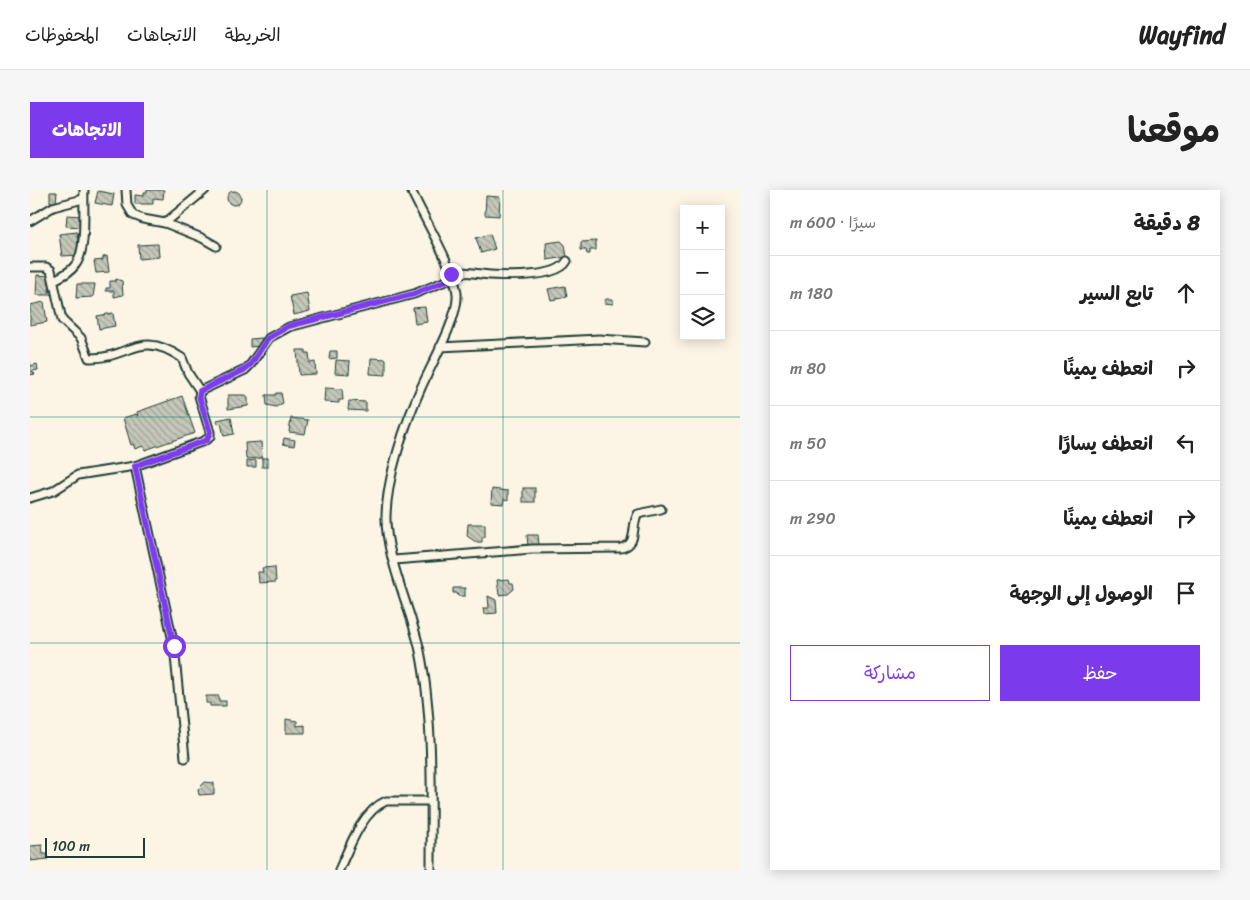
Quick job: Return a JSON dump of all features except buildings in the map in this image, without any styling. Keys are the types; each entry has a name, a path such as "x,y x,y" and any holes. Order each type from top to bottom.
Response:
{"street":[{"path":"54,280 68,273 79,259 84,190"},
{"path":"126,190 127,206 134,215 166,223 216,246"},
{"path":"166,223 205,190"},
{"path":"411,190 452,276 457,296 456,306 411,415 392,478 386,522 394,560 412,616 424,678 430,801 431,870"},
{"path":"30,221 53,207 84,199"},
{"path":"200,391 244,370 276,332 289,326 414,294 452,276 466,272 496,275 539,274 562,268 567,260"},
{"path":"30,266 49,268 54,280 63,322 81,338 89,358 151,343 182,358 188,373 200,391 199,396 210,437 135,466 78,475 53,491 30,498"},
{"path":"440,347 600,338 644,342"},
{"path":"135,466 174,646 185,758"},
{"path":"394,560 532,549 621,548 630,544 633,540 635,520 638,514 661,509"},
{"path":"339,870 350,846 374,809 386,802 430,801"}],"route":[{"path":"174,646 135,466 207,440 210,437 210,432 199,396 200,391 244,370 251,364 268,338 276,332 289,326 430,289 453,278 451,274"}]}
